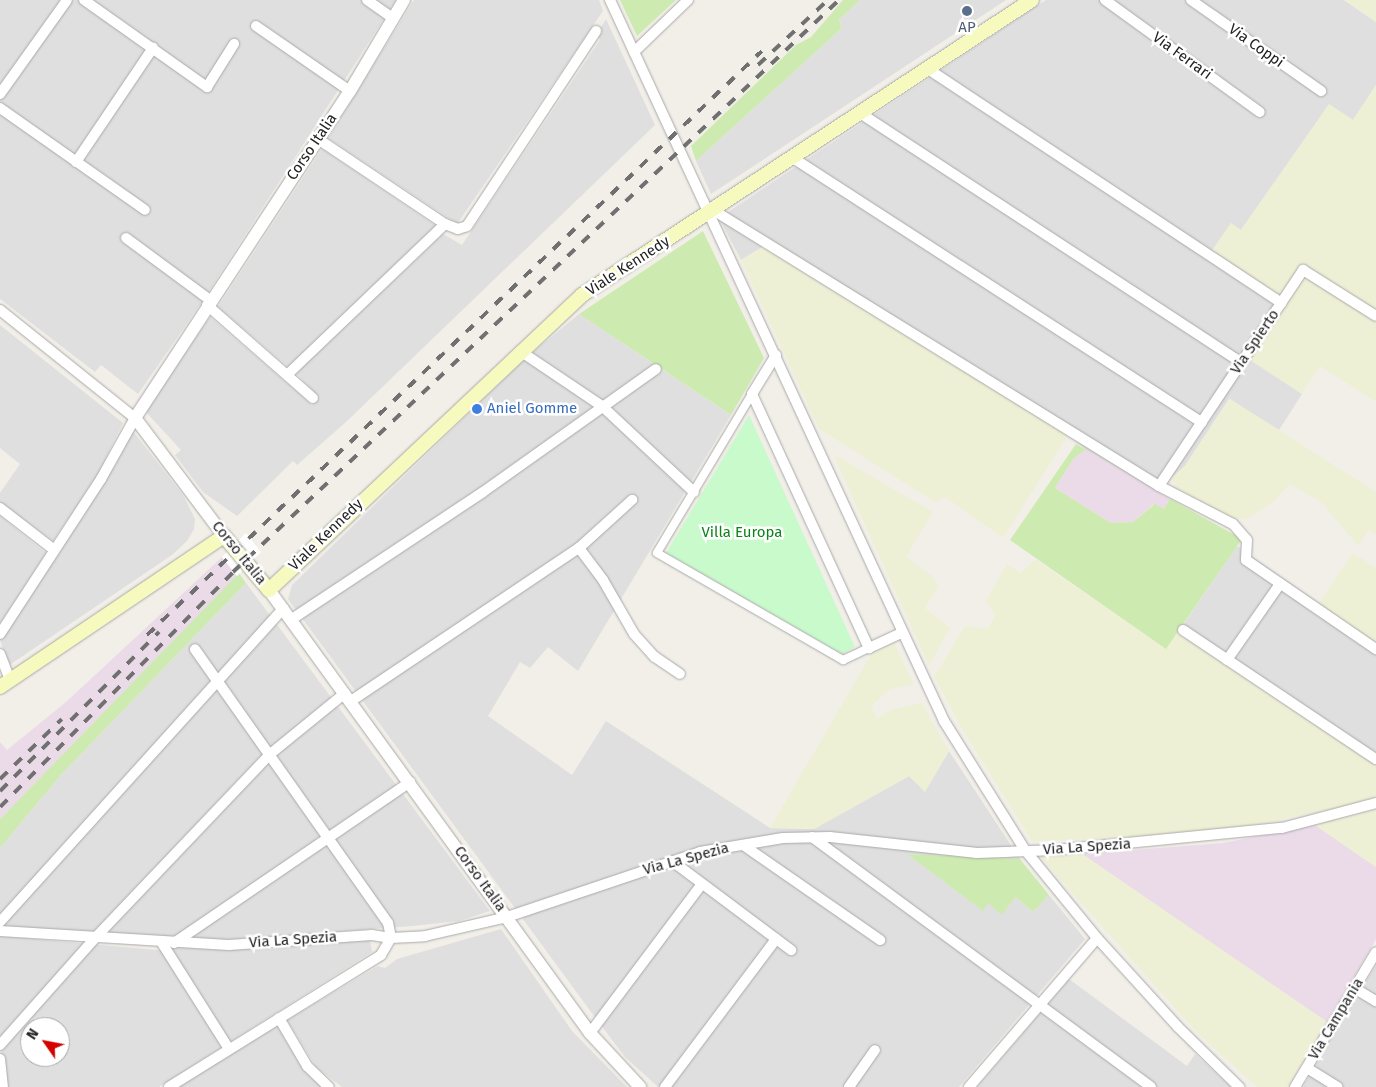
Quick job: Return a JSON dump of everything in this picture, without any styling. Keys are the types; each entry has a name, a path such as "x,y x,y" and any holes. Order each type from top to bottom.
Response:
{"main road":[{"name":"Viale Kennedy","path":"269,590 520,351 582,295 1032,0"},
{"name":"Corso Italia","path":"224,536 269,590"},
{"path":"5,684 224,536"}],"street":[{"path":"0,94 67,0"},
{"path":"84,0 206,87 234,44"},
{"path":"367,0 393,18"},
{"name":"Corso Italia","path":"224,536 135,418 208,303 350,91 404,0"},
{"path":"610,0 711,212 901,633 944,721 1025,850 1097,938 1178,1027 1239,1087"},
{"path":"634,52 688,0"},
{"name":"Via Ferrari","path":"1105,0 1260,112"},
{"name":"Via Coppi","path":"1191,0 1321,91"},
{"path":"256,26 350,91"},
{"path":"318,139 445,224 458,230 467,226 596,31"},
{"path":"76,162 153,48"},
{"path":"928,69 1281,303"},
{"path":"0,108 145,210"},
{"path":"860,113 1241,362"},
{"path":"793,158 1202,422"},
{"path":"711,212 1159,486 1233,524 1247,540 1246,560 1376,649"},
{"path":"288,374 445,224"},
{"path":"126,238 208,303 313,398"},
{"name":"Via Spierto","path":"1159,486 1303,270 1376,316"},
{"path":"0,310 135,418 101,480 53,549 0,634"},
{"path":"520,351 602,406 694,492"},
{"path":"776,355 657,553 843,660 901,633"},
{"path":"292,620 483,492 656,369"},
{"path":"752,394 869,648"},
{"path":"0,1045 95,938 269,755 348,697 579,548 632,500"},
{"path":"2,513 53,549"},
{"path":"579,548 603,580 634,634 655,657 680,674"},
{"path":"1227,660 1280,584"},
{"name":"Corso Italia","path":"269,590 284,608 590,1033 640,1087"},
{"path":"0,922 284,608"},
{"path":"1183,630 1376,758"},
{"path":"169,1087 381,955 390,938 388,924 195,649"},
{"path":"0,654 5,684"},
{"path":"174,943 410,782"},
{"name":"Via La Spezia","path":"0,931 162,943 229,945 372,935 390,938 425,936 507,917 672,860 743,844 783,838 812,837 977,853 1222,836 1282,828 1376,804"},
{"path":"812,837 1151,1087"},
{"path":"743,844 880,940"},
{"path":"672,860 791,950"},
{"path":"590,1033 702,884"},
{"path":"969,1087 1097,938"},
{"path":"665,1087 776,939"},
{"path":"162,943 229,1049"},
{"name":"Via Campania","path":"1296,1087 1376,952"},
{"path":"1354,988 1376,1002"},
{"path":"279,1018 307,1066 329,1087"},
{"path":"849,1087 875,1050"},
{"path":"0,1059 3,1087"},
{"path":"1307,1068 1337,1087"}],"shaded area":[{"path":"0,0 62,0 0,85"},
{"path":"72,0 396,0 202,302 138,394 101,365 95,372 0,299 0,101"},
{"path":"414,0 599,0 603,11 457,224 328,138"},
{"path":"860,0 1006,0 711,194 696,161 842,28 839,20"},
{"path":"1046,0 1344,0 1376,22 1376,85 1353,120 1329,105 1241,230 1212,250 1288,301 1250,359 1302,394 1279,430 1229,399 1185,466 1171,478 1161,494 1086,450 1068,435 764,246 741,260 719,218"},
{"path":"606,19 655,125 346,422 297,465 293,461 237,516 203,492 175,455 181,450 144,410 210,317 312,405 319,397 296,373 443,234 462,245 600,40 597,34"},
{"path":"322,149 436,226 288,367 218,307"},
{"path":"579,314 731,415 578,671 548,647 530,668 520,662 488,716 572,775 606,721 770,828 814,829 909,776 925,791 949,751 1020,859 908,854 988,903 1015,897 1033,912 1049,895 1085,939 959,1087 658,1087 625,1057 288,599 292,585 526,358"},
{"path":"0,325 123,423 96,478 53,541 0,502 0,493 20,464 0,448"},
{"path":"132,430 183,495 195,519 194,529 187,541 172,555 8,666 0,639"},
{"path":"1086,450 1170,499 1164,509 1153,505 1133,522 1111,523 1055,488 1074,458"},
{"path":"0,516 46,553 0,624"},
{"path":"1237,546 1376,643 1376,765 1179,631"},
{"path":"222,557 237,576 0,819 0,742 7,750 66,702"},
{"path":"246,583 490,911 459,921 225,940 0,926 0,848 60,776"},
{"path":"1315,825 1376,867 1376,939 1327,1022 1082,854 1223,843"},
{"path":"501,929 572,1031 627,1087 342,1087 316,1067 287,1020 378,966 385,968 397,959"},
{"path":"0,936 157,950 183,946 269,949 370,939 372,952 159,1087 7,1087 0,1043"},
{"path":"1376,965 1376,1087 1303,1087 1338,1028"},
{"path":"1069,979 1187,1066 1195,1054 1231,1087 977,1087"},
{"path":"277,1025 309,1073 323,1087 178,1087"}],"green space":[{"path":"620,0 676,0 637,36"},
{"path":"843,0 860,0 839,20 842,28 696,161 691,146 796,45 811,37"},
{"path":"1344,0 1376,0 1376,22"},
{"path":"1376,85 1376,310 1302,263 1280,295 1212,250 1231,223 1241,230 1329,104 1353,120"},
{"path":"703,231 764,358 731,415 579,314"},
{"path":"764,246 1068,435 1003,538 945,497 935,502 819,429 741,260"},
{"path":"1305,277 1376,321 1376,402 1320,366 1302,394 1250,360"},
{"path":"1230,399 1376,492 1376,534 1369,530 1358,546 1321,502 1290,484 1272,503 1245,520 1224,516 1176,488 1171,478 1185,466"},
{"name":"Villa Europa","path":"749,415 855,647 842,654 666,553"},
{"path":"1076,444 1086,450 1074,458 1055,488 1111,523 1133,522 1155,504 1164,509 1170,499 1242,539 1166,649 1010,540"},
{"path":"833,454 933,512 906,557 931,575 936,582 938,587 925,608 950,628 929,666"},
{"path":"1353,553 1376,568 1376,643 1319,603"},
{"path":"1035,559 1166,649 1179,631 1376,765 1376,798 1351,807 1285,818 1279,822 1162,836 1032,841 962,729 934,677 965,626 988,629 995,614 986,601 1007,564 1021,573"},
{"path":"239,573 246,583 60,776 0,848 0,819"},
{"path":"894,643 914,684 890,689 871,706 877,719 890,710 922,703 949,751 925,792 909,776 814,829 770,828 872,653"},
{"path":"1376,810 1376,867 1315,825"},
{"path":"907,854 1020,859 1049,895 1033,912 1015,897 1002,915 988,903 983,911"},
{"path":"1082,854 1327,1022 1288,1087 1257,1087 1199,1035 1040,857"}],"pier":[{"path":"246,533 261,552 237,576 222,557"}],"railway":[{"path":"758,65 828,0"},
{"path":"0,807 233,572 839,0"},
{"path":"147,635 762,51"},
{"path":"0,791 159,632"},
{"path":"0,779 62,719"}],"place":[{"name":"AP","path":"967,11"},
{"name":"Aniel Gomme","path":"477,409"}]}
